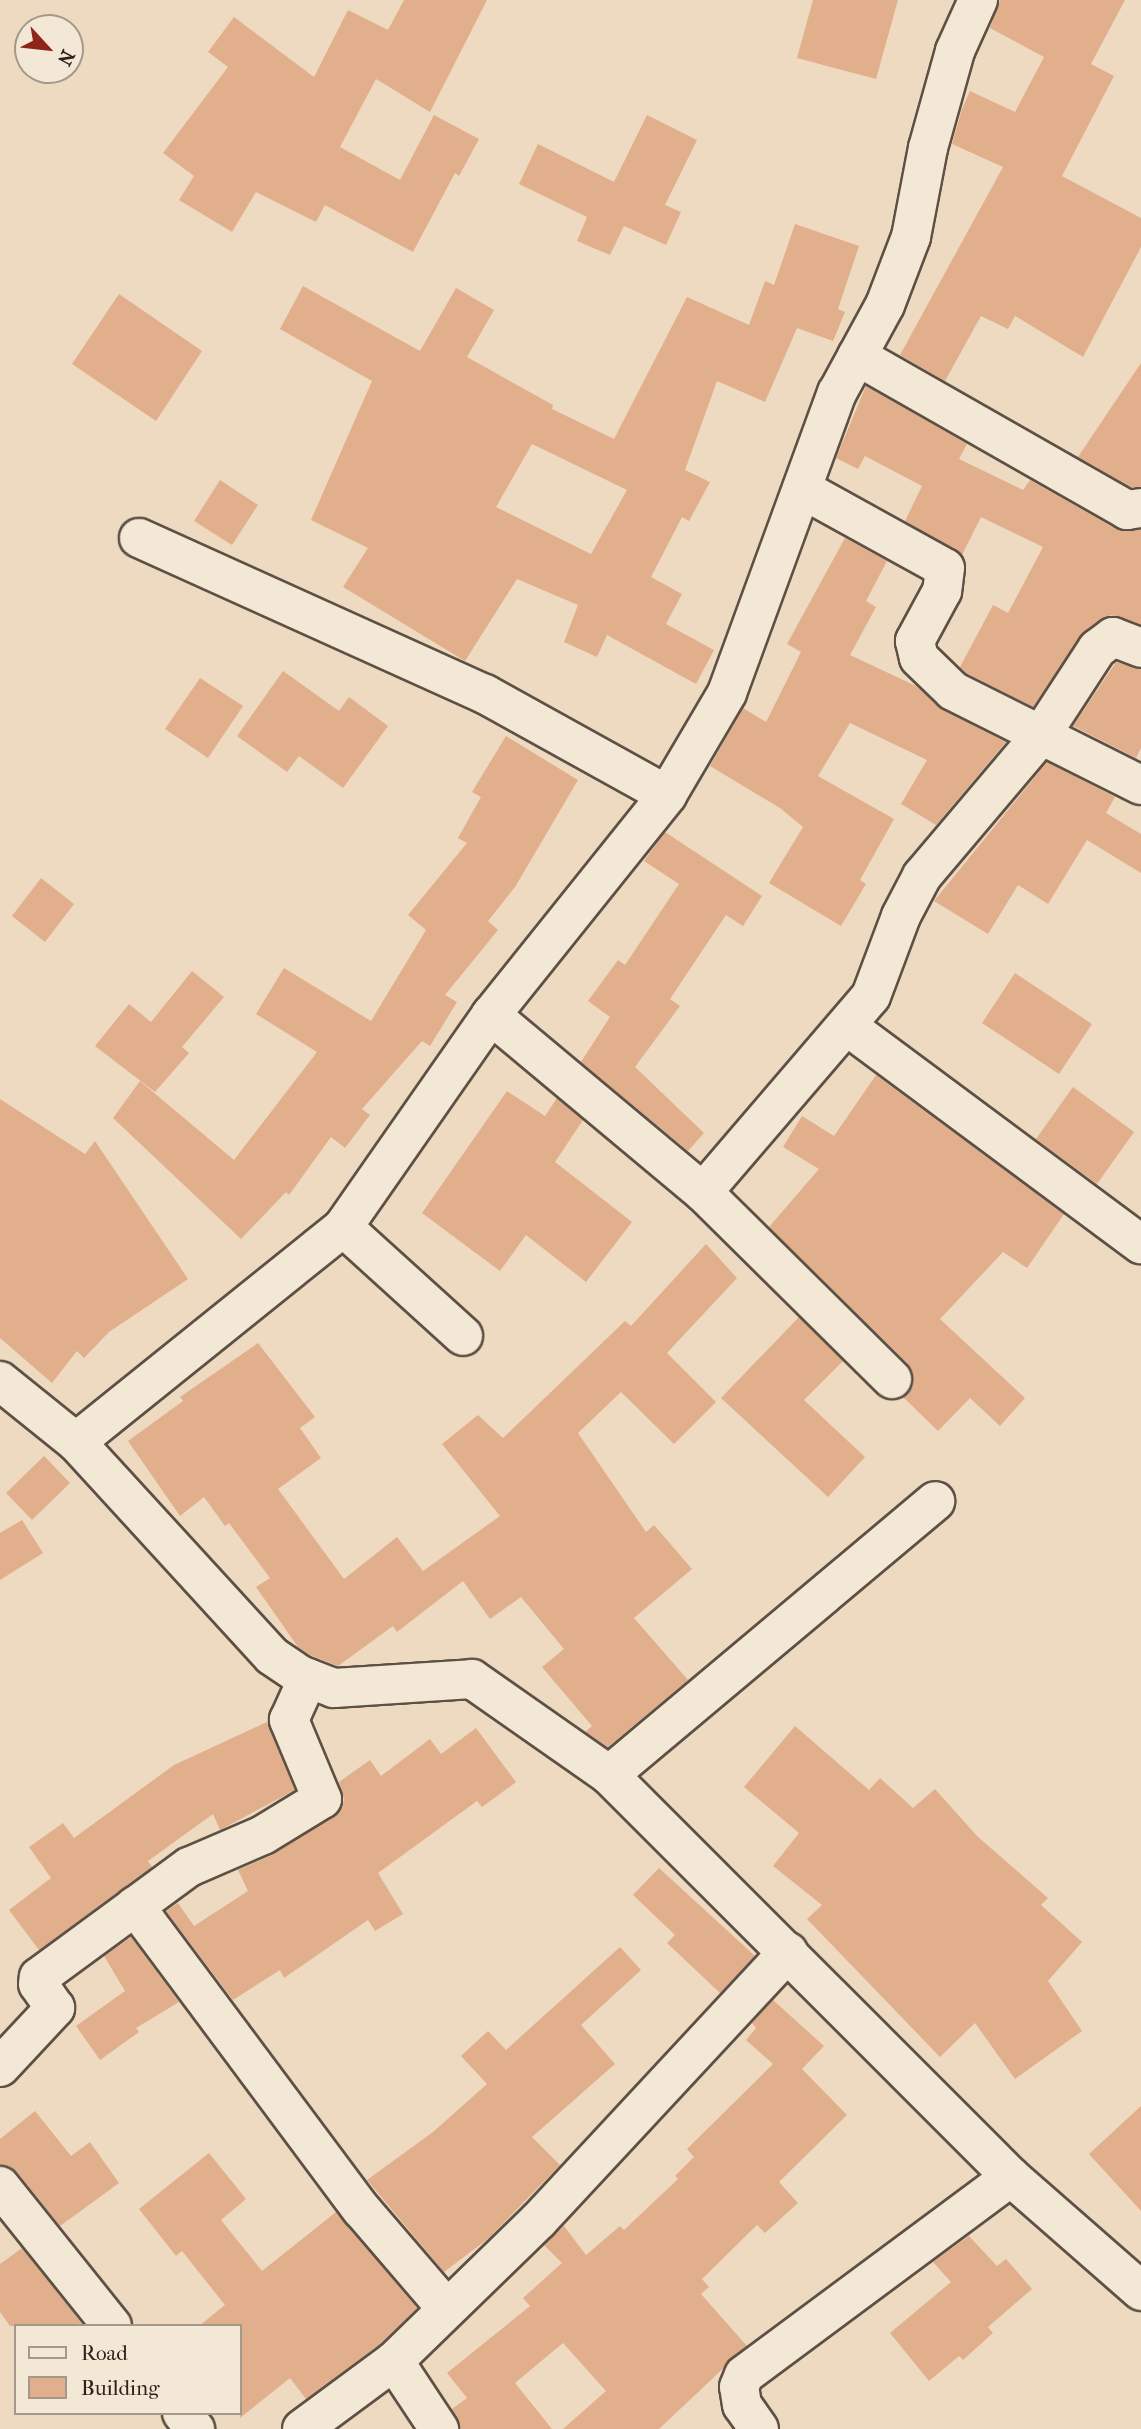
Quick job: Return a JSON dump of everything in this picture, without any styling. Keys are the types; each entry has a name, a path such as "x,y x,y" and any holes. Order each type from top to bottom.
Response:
{"street":[{"path":"76,1442 343,1227 491,1015 667,795 727,693 837,394 885,305 911,237 928,148 955,51 978,0"},
{"path":"856,356 1126,510 1136,512 1141,508"},
{"path":"802,489 945,568 942,591 915,641 919,658 953,691 1141,785"},
{"path":"139,538 485,694 667,795"},
{"path":"703,1192 847,1026 876,987 901,916 922,876 1041,735 1097,649 1108,638 1120,638 1141,648"},
{"path":"491,1015 703,1192 892,1379"},
{"path":"847,1026 1141,1244"},
{"path":"343,1227 463,1336"},
{"path":"0,1381 76,1442 272,1656 300,1694"},
{"path":"608,1775 935,1501"},
{"path":"300,1694 334,1688 472,1679 608,1775 1011,2177 1141,2291"},
{"path":"0,2067 55,2008 38,1984 39,1977 189,1867 252,1841 322,1799 289,1720 300,1694"},
{"path":"135,1906 362,2210 447,2309"},
{"path":"302,2429 394,2361 539,2220 788,1952"},
{"path":"759,2429 742,2405 739,2387 744,2375 1011,2177"},
{"path":"0,2186 110,2324"},
{"path":"394,2361 439,2429"},
{"path":"184,2415 195,2429"}],"building":[{"path":"404,0 487,0 430,112 376,79 340,147 400,180 434,115 479,139 459,176 455,173 413,252 325,205 316,222 256,192 232,232 179,200 194,176 163,153 228,67 208,52 234,17 314,77 348,10 388,30"},
{"path":"813,0 898,0 876,79 797,58"},
{"path":"1000,0 1125,0 1091,64 1114,76 1062,176 1141,218 1141,247 1083,357 1015,316 1008,329 981,316 945,381 900,355 1003,167 952,144 962,109 970,91 1015,112 1044,57 990,28"},
{"path":"647,115 697,140 665,205 681,212 666,245 624,226 610,255 577,241 587,217 519,184 538,144 614,182"},
{"path":"795,224 859,246 838,309 845,312 833,341 797,328 765,402 717,381 685,470 710,482 689,521 682,517 651,577 682,594 666,624 714,650 696,684 607,635 597,657 564,642 578,605 517,579 465,661 343,587 368,548 311,520 372,381 280,329 303,286 420,351 456,288 494,310 467,357 553,405 552,409 614,439 687,297 749,325 765,281 774,285","holes":["532,444 627,490 591,554 496,507"]},
{"path":"119,294 202,351 156,421 72,364"},
{"path":"1141,363 1141,487 1131,487 1078,457"},
{"path":"866,386 967,444 959,459 1023,490 1030,480 1116,529 1141,530 1141,625 1111,615 1084,632 1033,707 966,673 960,667 993,605 1008,613 1043,547 981,517 962,555 905,521 922,486 865,456 858,469 836,458"},
{"path":"220,480 258,505 232,545 194,521"},
{"path":"845,538 887,561 866,601 876,607 850,655 916,686 943,710 1006,742 936,825 901,804 927,760 850,723 818,776 894,819 860,880 866,884 841,926 769,883 803,827 780,808 710,766 743,708 766,722 801,652 787,644"},
{"path":"1116,662 1141,669 1141,748 1136,758 1073,726"},
{"path":"283,671 339,711 349,697 388,726 343,788 299,756 287,772 237,736"},
{"path":"200,678 243,706 208,758 165,729"},
{"path":"506,736 578,780 515,887 488,921 498,930 445,995 457,1002 430,1046 422,1041 362,1109 370,1115 345,1148 331,1137 289,1195 286,1192 241,1239 113,1118 140,1081 234,1160 317,1052 256,1014 284,968 371,1021 426,930 408,915 467,843 458,838 481,797 472,792"},
{"path":"1047,762 1115,797 1106,813 1141,834 1141,873 1087,840 1048,904 1018,885 988,934 934,901"},
{"path":"665,832 762,896 743,926 726,915 670,999 680,1006 635,1067 704,1133 688,1151 581,1062 610,1017 588,1001 618,960 625,965 679,884 644,861"},
{"path":"41,878 74,904 45,942 12,916"},
{"path":"192,971 224,997 182,1047 189,1053 155,1092 95,1046 129,1004 151,1022"},
{"path":"1015,973 1092,1024 1059,1074 982,1023"},
{"path":"876,1075 1064,1214 1027,1268 1003,1252 940,1319 1025,1398 1000,1426 970,1398 938,1431 903,1397 913,1384 907,1363 769,1227 819,1169 783,1147 802,1116 834,1136"},
{"path":"1073,1087 1134,1132 1097,1184 1036,1139"},
{"path":"507,1091 545,1116 557,1098 583,1120 555,1162 632,1222 586,1282 526,1235 500,1271 422,1213"},
{"path":"0,1099 85,1154 95,1141 188,1279 109,1332 84,1358 77,1351 52,1383 0,1338"},
{"path":"706,1244 737,1278 667,1353 716,1402 674,1444 621,1392 578,1433 646,1532 654,1525 692,1569 634,1618 688,1680 608,1747 585,1732 592,1726 542,1667 564,1649 521,1597 490,1619 463,1581 397,1632 393,1626 338,1666 310,1655 298,1647 256,1587 270,1578 229,1523 225,1526 204,1497 180,1516 128,1441 183,1401 180,1397 258,1343 315,1417 300,1428 321,1458 278,1489 344,1579 397,1537 423,1571 500,1516 442,1444 478,1415 503,1438 625,1321 631,1326"},
{"path":"799,1317 843,1361 804,1400 865,1457 828,1497 721,1398"},
{"path":"44,1456 70,1483 32,1520 6,1493"},
{"path":"22,1520 43,1553 0,1580 0,1533"},
{"path":"267,1722 295,1790 220,1830 213,1814 148,1861 152,1867 39,1950 9,1910 51,1878 29,1847 63,1823 74,1838 174,1765"},
{"path":"795,1726 869,1790 880,1778 913,1808 935,1789 977,1836 1048,1898 1041,1905 1082,1942 1048,1981 1082,2031 1015,2079 975,2023 940,2057 807,1919 822,1905 773,1866 799,1833 744,1787"},
{"path":"476,1728 516,1782 482,1807 477,1801 378,1873 403,1914 375,1931 368,1920 284,1978 280,1970 233,2000 166,1911 178,1903 194,1926 248,1891 238,1870 274,1854 340,1811 344,1800 339,1782 370,1760 381,1776 430,1739 441,1754"},
{"path":"659,1868 755,1956 720,1993 667,1943 675,1935 633,1895"},
{"path":"131,1937 179,2002 136,2028 139,2032 100,2060 76,2026 125,1991 104,1956"},
{"path":"620,1947 641,1970 581,2025 615,2064 532,2137 560,2165 489,2238 444,2272 367,2180 433,2132 487,2084 461,2056 488,2031 506,2050"},
{"path":"773,2000 824,2046 802,2069 847,2115 779,2182 798,2203 765,2233 757,2225 702,2279 709,2287 701,2294 747,2346 659,2429 563,2429 606,2391 563,2343 515,2383 552,2429 461,2429 452,2409 467,2398 447,2373 530,2306 523,2298 562,2263 544,2245 564,2226 586,2255 620,2226 624,2230 678,2179 675,2176 694,2157 687,2149 773,2064 746,2040 756,2028 752,2023"},
{"path":"1141,2106 1141,2211 1089,2154"},
{"path":"35,2111 71,2156 90,2142 119,2183 60,2226 17,2172 0,2165 0,2139"},
{"path":"209,2153 246,2199 221,2220 262,2271 336,2212 417,2308 380,2344 306,2399 290,2378 240,2418 242,2324 201,2324 225,2305 182,2251 176,2256 139,2209"},
{"path":"969,2236 997,2266 1006,2259 1032,2289 988,2327 993,2333 963,2360 959,2356 929,2381 890,2333 951,2282 933,2262"},
{"path":"22,2248 82,2324 10,2326 0,2312 0,2264"}]}
